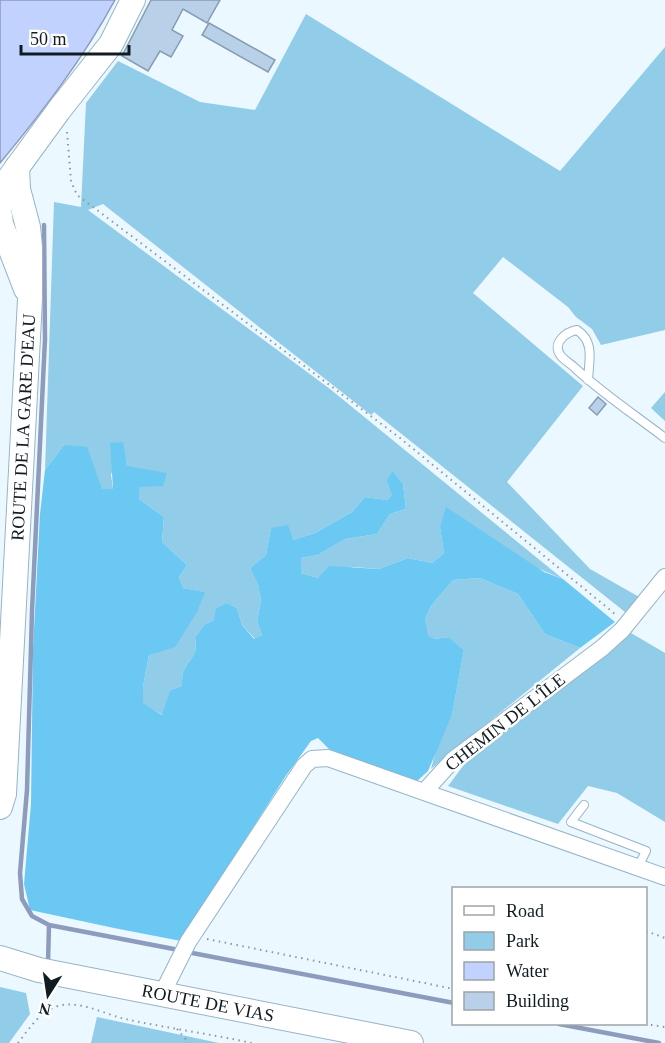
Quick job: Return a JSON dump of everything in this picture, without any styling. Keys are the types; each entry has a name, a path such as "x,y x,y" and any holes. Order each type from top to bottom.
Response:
{"main road":[{"path":"1,198 17,167 111,44 133,0"},
{"name":"ROUTE DE LA GARE D'EAU","path":"0,807 4,794 30,299 28,226 18,189 17,167"},
{"name":"ROUTE DE LA GARE D'EAU","path":"0,216 30,299"},
{"name":"ROUTE DE VIAS","path":"2,958 39,970 411,1043"}],"street":[{"path":"1,198 16,210 28,226"},
{"name":"CHEMIN DE L'ÎLE","path":"424,792 453,760 602,648 627,623 665,577"},
{"path":"151,992 187,944 304,766 312,759 328,758 665,877"}],"lane":[{"path":"588,380 590,350 586,336 577,330 568,332 562,337 558,346 560,355 588,380 665,438"},
{"path":"584,805 571,822 646,851 638,867"}],"path":[{"path":"59,110 66,130 71,181 77,195 400,438 627,623"},
{"path":"647,932 665,938"},
{"path":"187,944 452,989"},
{"path":"18,1043 45,1013 59,1006 72,1005 124,1019 252,1043"},
{"path":"647,1023 665,1027"},
{"path":"177,1029 189,1043"}],"green space":[{"path":"306,14 560,171 665,47 665,330 601,345 592,329 576,317 568,307 503,257 473,293 583,386 507,482 590,569 641,598 625,612 374,412 371,415 103,204 88,210 330,389 563,579 440,527 444,553 432,563 408,558 379,569 353,567 318,578 301,573 301,558 318,555 345,539 377,534 390,514 406,509 403,484 393,471 392,495 387,500 365,497 352,512 315,533 293,540 271,528 266,555 250,568 258,583 261,601 257,621 262,635 255,639 242,625 237,608 227,603 214,620 205,624 195,637 195,654 183,672 182,686 170,690 163,715 143,704 143,687 149,655 204,592 183,588 179,577 187,565 162,542 164,517 139,499 139,487 127,466 122,442 111,475 113,489 102,489 64,445 45,470 54,202 81,207 86,103 118,61 200,102 255,110"},
{"path":"665,392 665,421 651,408"},
{"path":"480,578 518,594 545,634 580,648 431,769 436,750 452,715 464,650 449,637 435,639 427,636 425,619 431,606 453,580"},
{"path":"631,633 665,653 665,822 617,793 588,786 558,824 448,786 466,762"},
{"path":"0,987 26,993 30,1014 9,1043 0,1043"},
{"path":"97,1017 219,1043 91,1043"}],"shaded area":[{"path":"123,442 127,466 167,473 163,486 139,487 139,499 164,517 162,542 187,565 179,577 183,588 205,592 197,612 175,647 149,655 143,687 143,703 162,715 170,690 182,686 183,672 195,653 195,637 205,624 214,620 216,609 227,603 237,608 242,625 254,639 262,635 257,621 261,601 258,584 250,568 266,555 271,528 288,525 293,540 315,533 352,512 365,497 387,500 392,495 387,480 393,471 403,484 406,509 390,514 377,534 345,539 318,555 301,558 301,573 318,578 329,566 379,569 408,558 432,563 444,553 440,527 446,507 544,572 563,579 615,622 580,648 545,634 518,594 480,578 453,580 431,606 425,619 428,636 435,639 449,637 464,650 452,715 428,771 417,781 333,753 318,738 311,741 285,777 181,941 30,910 24,884 31,804 33,649 40,514 45,470 64,445 87,447 102,489 113,489 110,443"}],"water":[{"path":"0,0 115,0 90,43 62,84 0,163"}],"building":[{"path":"151,0 220,0 207,23 183,9 172,30 183,36 171,57 160,51 148,71 122,56"},
{"path":"209,23 275,60 268,72 202,35"},
{"path":"598,397 606,404 597,415 589,408"}],"waterway":[{"path":"44,225 45,339 32,611 27,790 20,873 22,899 32,916 49,925 179,950"},
{"path":"48,963 49,925"},
{"path":"187,952 452,1003"},
{"path":"564,1025 659,1043"}]}
